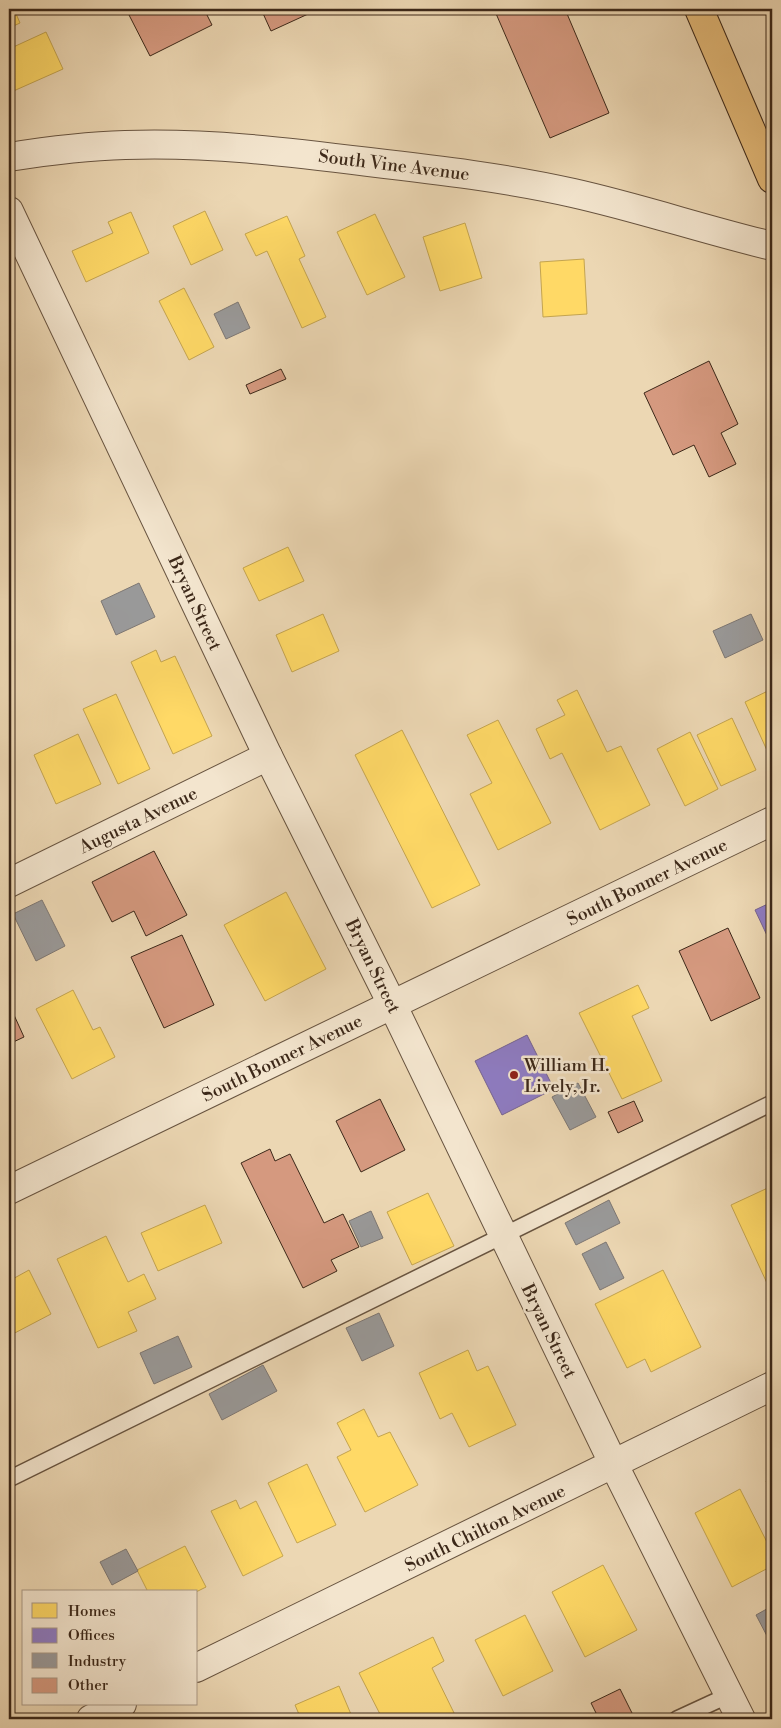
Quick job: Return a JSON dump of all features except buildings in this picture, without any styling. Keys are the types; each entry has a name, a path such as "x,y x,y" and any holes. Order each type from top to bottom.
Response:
{"main road":[{"path":"699,9 772,179"}],"street":[{"name":"South Vine Avenue","path":"9,157 80,148 166,144 308,155 422,168 571,192 772,246"},
{"name":"Bryan Street","path":"9,211 268,756 392,1004 502,1236 614,1465 741,1719"},
{"name":"Augusta Avenue","path":"9,883 268,756"},
{"name":"South Bonner Avenue","path":"9,1190 772,821"},
{"name":"South Chilton Avenue","path":"198,1667 772,1386"},
{"path":"91,1719 118,1706"}],"lane":[{"path":"9,1479 772,1103"},
{"path":"677,1719 729,1695"}],"place":[{"name":"William H. Lively, Jr.","path":"514,1075"}]}
